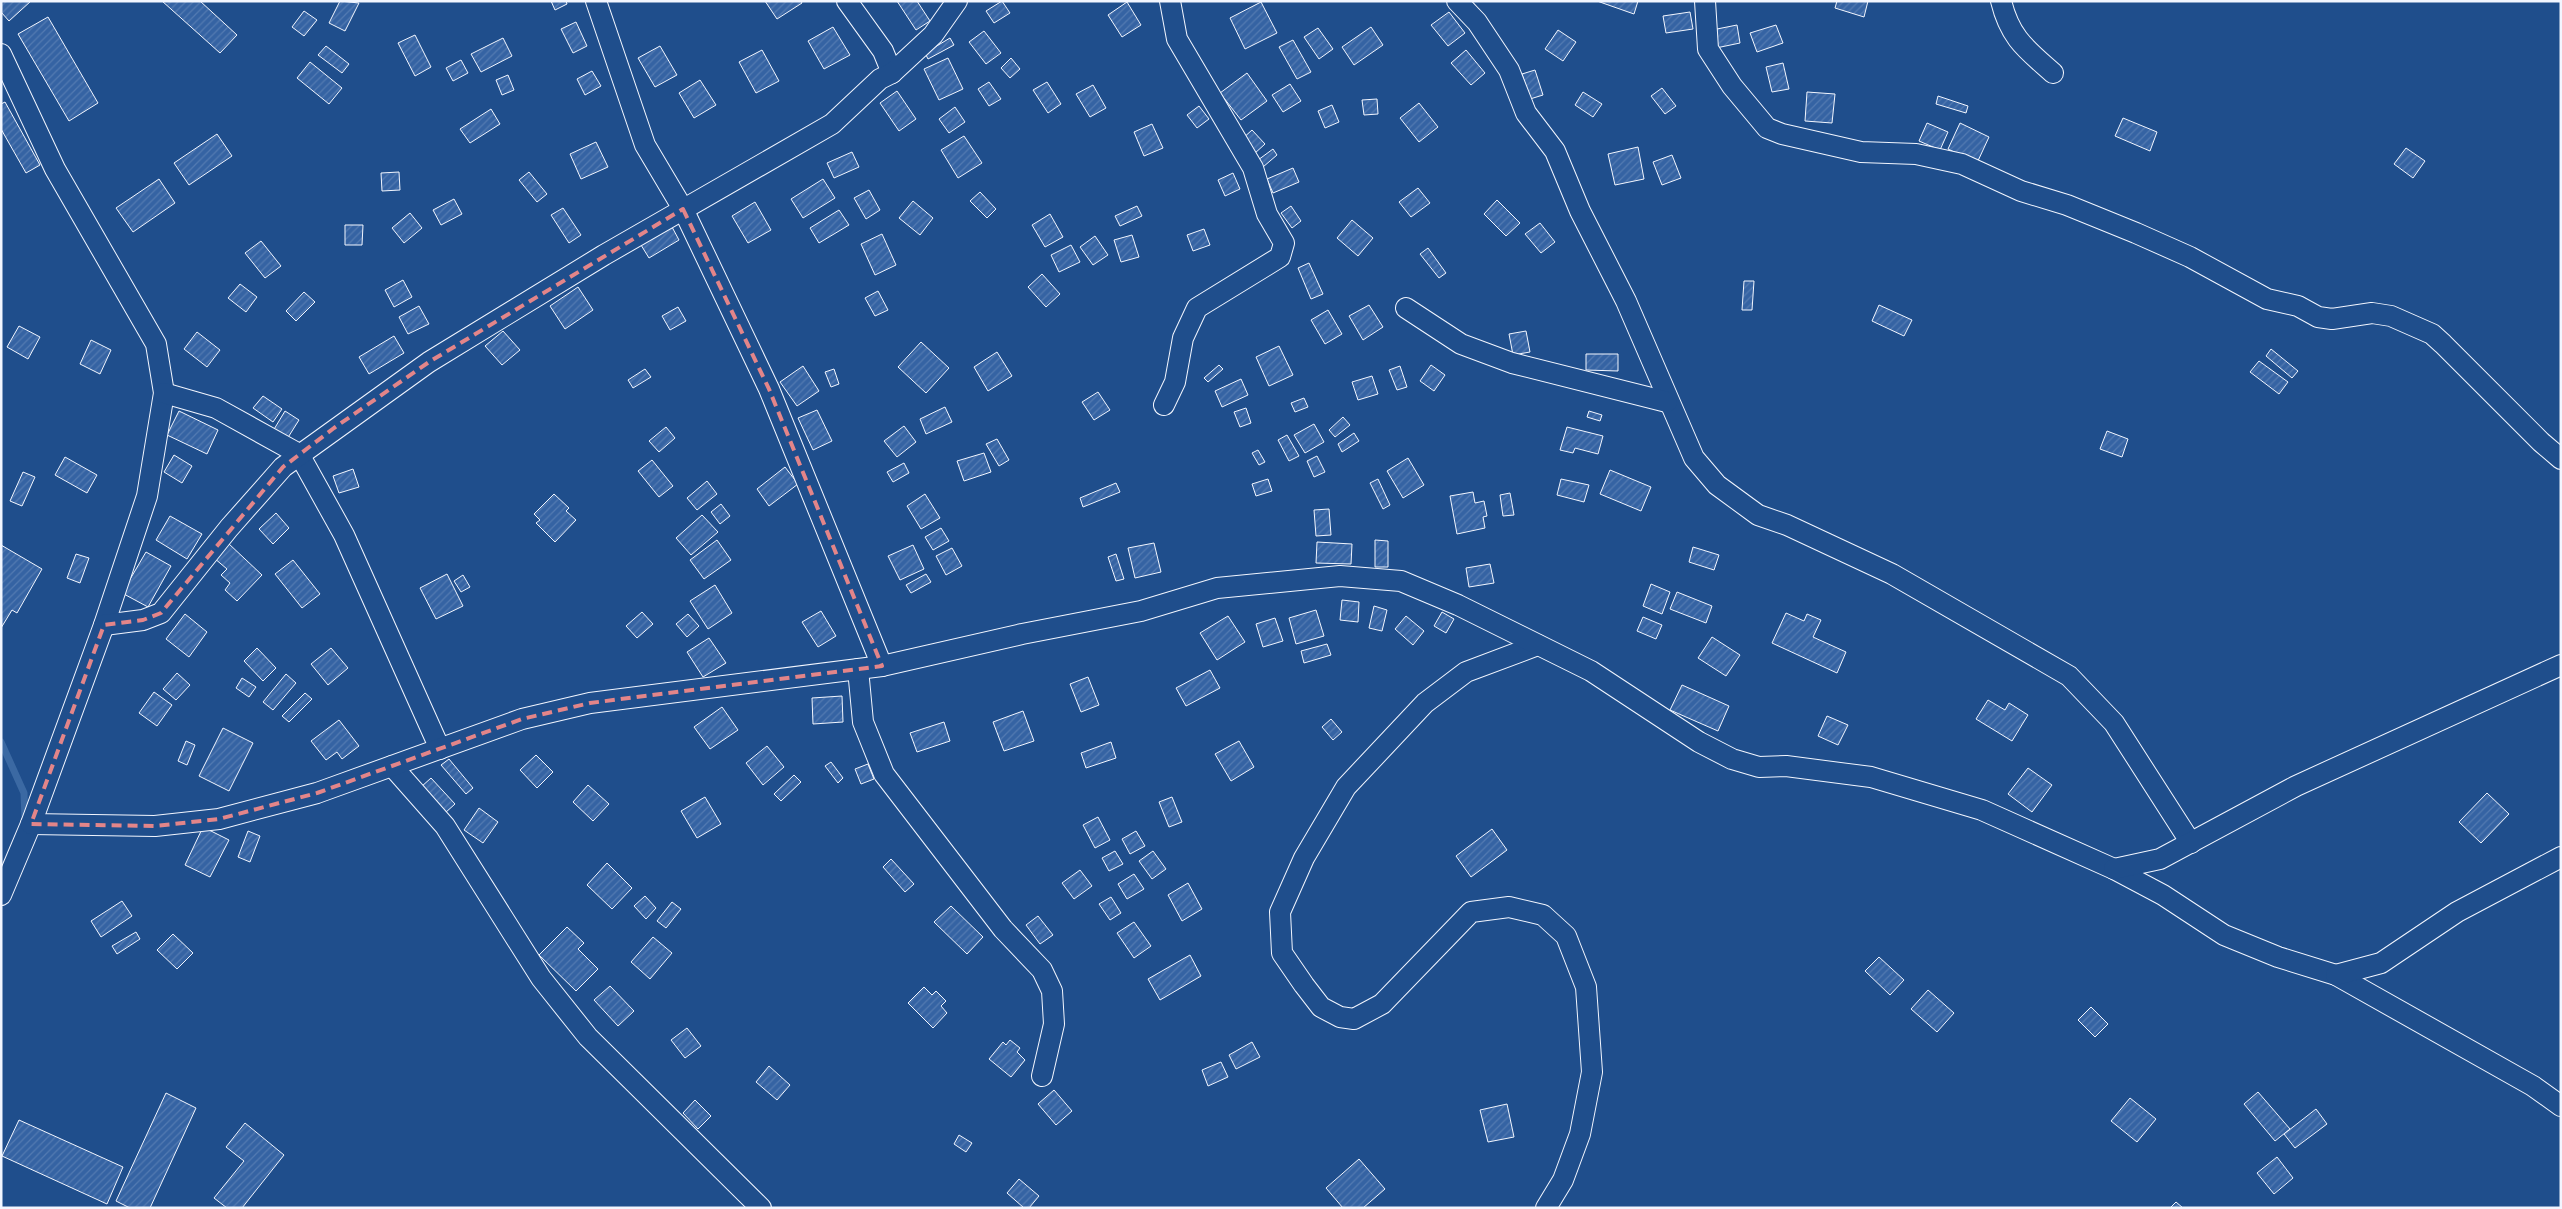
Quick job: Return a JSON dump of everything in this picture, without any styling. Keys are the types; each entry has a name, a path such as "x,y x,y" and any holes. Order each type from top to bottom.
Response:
{"street":[{"path":"596,1 645,145 684,209 768,389 882,666"},
{"path":"848,1 883,51 892,73"},
{"path":"104,625 143,620 161,613 235,521 282,467 429,362 684,209 832,124 880,79 892,73 933,35 958,1"},
{"path":"1164,405 1175,382 1183,338 1197,308 1280,257 1284,243 1267,214 1253,168 1177,39 1170,1"},
{"path":"1457,1 1477,22 1509,70 1526,113 1555,151 1580,210 1626,301 1667,402 1694,458 1717,485 1758,516 1787,525 1892,574 2069,676 2114,723 2191,843"},
{"path":"1705,1 1708,49 1732,86 1767,128 1782,134 1861,152 1916,154 1962,164 2021,191 2067,205 2145,237 2190,257 2267,299 2298,306 2318,317 2332,319 2372,314 2391,316 2411,324 2432,334 2541,442 2561,459"},
{"path":"2001,1 2005,16 2018,41 2054,73"},
{"path":"1,54 55,169 156,344 164,393 147,496 104,625 31,824 1,895"},
{"path":"1406,308 1461,344 1512,363 1667,402"},
{"path":"164,393 216,408 299,454 344,535 440,749"},
{"path":"31,824 155,826 219,819 318,794 522,719 590,703 882,666 1022,634 1141,611 1217,588 1340,576 1401,581 1458,605 1591,671 1699,742 1732,759 1759,767 1786,766 1871,777 1982,810 2114,870 2163,895 2224,935 2278,957 2336,975 2533,1086 2561,1106"},
{"path":"1538,645 1466,672 1425,703 1346,787 1304,858 1280,912 1282,953 1304,985 1321,1008 1340,1017 1354,1019 1382,1004 1471,912 1509,907 1543,915 1566,936 1586,987 1592,1072 1580,1134 1562,1180 1546,1208"},
{"path":"2114,870 2160,859 2296,786 2561,665"},
{"path":"858,669 863,722 884,774 997,921 1042,970 1052,991 1054,1024 1042,1076"},
{"path":"392,766 445,826 541,978 588,1037 760,1208"},
{"path":"2336,975 2381,962 2457,912 2561,857"}],"highlighted area":[{"path":"683,209 769,389 882,666 590,703 522,719 317,793 219,819 155,826 31,824 104,625 143,620 161,613 283,467 334,428 429,362"}],"building":[{"path":"1,1 31,1 9,21 1,12"},
{"path":"162,1 200,1 237,35 220,53"},
{"path":"340,1 359,3 345,31 329,23"},
{"path":"551,1 566,1 567,4 555,10"},
{"path":"765,1 801,1 802,3 777,19"},
{"path":"897,1 917,1 930,21 916,30"},
{"path":"1002,1 1010,13 994,23 986,11"},
{"path":"1597,1 1638,1 1634,14"},
{"path":"1837,1 1868,1 1864,17 1835,8"},
{"path":"1127,2 1141,25 1122,37 1108,15"},
{"path":"1261,2 1277,33 1245,49 1230,18"},
{"path":"304,11 317,20 304,36 292,27"},
{"path":"1449,12 1465,33 1448,46 1431,25"},
{"path":"1690,12 1693,29 1666,33 1663,16"},
{"path":"48,17 98,103 69,121 18,34"},
{"path":"576,22 587,46 573,53 561,29"},
{"path":"1737,25 1740,43 1716,48 1712,30"},
{"path":"1776,25 1783,43 1757,52 1750,33"},
{"path":"833,27 850,55 824,69 808,41"},
{"path":"1371,27 1383,45 1354,65 1342,47"},
{"path":"1318,28 1333,49 1319,59 1304,37"},
{"path":"1558,30 1576,42 1563,61 1545,49"},
{"path":"984,31 1001,53 986,64 969,42"},
{"path":"415,35 431,67 415,76 398,43"},
{"path":"503,38 512,56 481,72 471,54"},
{"path":"950,38 954,45 928,59 925,53"},
{"path":"1293,40 1311,72 1297,79 1279,47"},
{"path":"326,46 349,64 342,73 318,55"},
{"path":"660,46 677,75 655,87 638,58"},
{"path":"762,50 779,81 756,93 739,62"},
{"path":"1466,50 1485,73 1471,85 1451,63"},
{"path":"948,58 963,89 939,100 924,69"},
{"path":"1011,58 1020,69 1010,78 1001,68"},
{"path":"461,60 468,73 453,81 446,68"},
{"path":"310,62 342,88 329,104 297,78"},
{"path":"1783,63 1789,89 1772,92 1766,67"},
{"path":"1535,70 1543,95 1530,99 1522,74"},
{"path":"592,71 601,86 585,95 577,79"},
{"path":"1247,73 1267,101 1241,120 1220,93"},
{"path":"508,75 514,90 502,95 496,80"},
{"path":"700,80 716,105 694,118 679,93"},
{"path":"989,82 1001,99 989,106 978,89"},
{"path":"1047,82 1061,104 1048,113 1033,90"},
{"path":"1290,84 1301,101 1283,112 1272,95"},
{"path":"1093,85 1106,108 1090,117 1076,94"},
{"path":"1662,88 1676,106 1665,114 1651,96"},
{"path":"897,91 916,119 899,131 880,103"},
{"path":"1583,92 1602,104 1593,117 1575,105"},
{"path":"1807,92 1835,94 1832,123 1805,121"},
{"path":"1938,96 1968,106 1966,113 1936,104"},
{"path":"1377,99 1378,114 1364,115 1362,100"},
{"path":"5,102 40,165 26,173 1,129 1,104"},
{"path":"1419,103 1438,127 1419,142 1400,118"},
{"path":"1332,105 1339,122 1325,128 1318,111"},
{"path":"1199,106 1209,119 1197,128 1187,115"},
{"path":"955,107 965,122 949,133 939,119"},
{"path":"491,109 500,124 470,143 460,129"},
{"path":"2123,118 2157,132 2150,151 2115,136"},
{"path":"1927,123 1948,132 1940,150 1919,141"},
{"path":"1960,123 1989,137 1977,163 1948,149"},
{"path":"1152,124 1163,148 1144,156 1134,132"},
{"path":"1252,130 1265,144 1254,154 1241,140"},
{"path":"217,134 232,156 189,185 174,163"},
{"path":"964,136 982,163 958,178 941,150"},
{"path":"596,142 608,167 581,179 570,154"},
{"path":"1638,147 1644,179 1615,185 1608,154"},
{"path":"2406,148 2425,161 2413,178 2394,164"},
{"path":"1273,149 1277,155 1263,167 1258,160"},
{"path":"852,152 859,167 834,178 827,163"},
{"path":"1672,155 1681,178 1662,185 1653,162"},
{"path":"1293,168 1299,182 1273,193 1267,179"},
{"path":"399,172 400,190 382,191 381,173"},
{"path":"529,172 547,194 537,202 519,180"},
{"path":"1233,173 1240,189 1225,196 1218,180"},
{"path":"159,179 175,203 133,232 116,208"},
{"path":"823,179 835,198 803,218 791,199"},
{"path":"1418,188 1430,203 1411,217 1399,202"},
{"path":"869,190 880,210 866,219 854,198"},
{"path":"980,192 996,209 987,218 970,201"},
{"path":"454,199 462,214 441,225 433,210"},
{"path":"1497,200 1520,223 1506,236 1484,214"},
{"path":"913,201 933,218 920,235 899,218"},
{"path":"755,202 771,230 748,243 732,216"},
{"path":"1137,206 1142,216 1120,226 1115,216"},
{"path":"1291,206 1301,221 1292,228 1281,213"},
{"path":"563,208 581,235 569,243 551,215"},
{"path":"839,210 849,225 819,243 810,228"},
{"path":"410,213 422,228 404,243 392,228"},
{"path":"1050,214 1063,237 1045,247 1032,225"},
{"path":"1352,220 1373,238 1358,256 1337,238"},
{"path":"1540,223 1555,242 1541,253 1525,234"},
{"path":"345,225 363,225 362,245 345,245"},
{"path":"672,227 679,240 649,258 641,245"},
{"path":"1204,229 1210,245 1193,251 1187,235"},
{"path":"882,234 896,265 875,275 861,244"},
{"path":"1132,235 1139,257 1121,262 1114,240"},
{"path":"1095,236 1108,255 1093,265 1080,247"},
{"path":"261,241 281,266 265,278 245,253"},
{"path":"1071,245 1080,262 1059,272 1051,255"},
{"path":"1428,248 1446,273 1439,278 1420,254"},
{"path":"1309,263 1323,294 1311,299 1298,268"},
{"path":"1042,274 1060,294 1046,307 1028,287"},
{"path":"403,280 412,297 394,307 385,290"},
{"path":"1744,281 1754,281 1752,310 1742,310"},
{"path":"240,284 257,297 246,312 228,298"},
{"path":"578,287 593,310 565,329 550,306"},
{"path":"878,291 888,310 875,316 865,298"},
{"path":"304,292 315,302 296,321 286,311"},
{"path":"1369,305 1383,327 1363,340 1349,316"},
{"path":"1879,305 1912,320 1904,336 1872,321"},
{"path":"419,306 429,324 408,334 399,317"},
{"path":"678,307 686,321 670,330 662,316"},
{"path":"1328,310 1342,334 1325,344 1311,320"},
{"path":"19,326 40,337 28,359 7,347"},
{"path":"503,331 520,350 502,365 485,346"},
{"path":"1526,331 1530,352 1513,355 1509,334"},
{"path":"197,332 220,350 207,367 184,349"},
{"path":"394,336 404,353 369,374 359,357"},
{"path":"91,340 111,350 100,374 80,364"},
{"path":"921,342 949,368 926,393 898,367"},
{"path":"1279,346 1293,375 1269,386 1256,357"},
{"path":"2271,349 2298,371 2292,378 2266,356"},
{"path":"997,352 1012,376 988,391 974,367"},
{"path":"1586,354 1618,354 1618,371 1586,370"},
{"path":"2259,361 2288,382 2279,394 2250,372"},
{"path":"1219,365 1223,369 1208,382 1204,378"},
{"path":"1431,365 1445,375 1434,391 1420,381"},
{"path":"803,366 819,391 797,406 780,382"},
{"path":"1400,366 1407,387 1397,390 1389,370"},
{"path":"645,369 651,377 633,388 628,380"},
{"path":"834,369 839,384 831,387 825,372"},
{"path":"1372,376 1378,394 1358,400 1352,382"},
{"path":"1241,379 1248,395 1222,407 1215,391"},
{"path":"1098,392 1110,410 1094,420 1082,402"},
{"path":"263,396 282,409 273,422 253,408"},
{"path":"1304,398 1308,407 1295,412 1291,403"},
{"path":"945,407 952,422 926,434 920,419"},
{"path":"1246,408 1251,423 1240,427 1234,412"},
{"path":"817,410 832,441 813,450 798,418"},
{"path":"179,411 218,430 207,454 167,435"},
{"path":"285,411 299,420 287,439 273,431"},
{"path":"1589,411 1602,415 1600,421 1587,417"},
{"path":"1343,417 1350,425 1335,437 1329,430"},
{"path":"1314,424 1324,442 1305,453 1294,435"},
{"path":"904,426 916,442 897,457 884,441"},
{"path":"666,427 675,438 659,452 649,441"},
{"path":"1567,427 1603,436 1598,454 1575,448 1573,453 1560,450"},
{"path":"2107,431 2128,439 2122,457 2100,449"},
{"path":"1354,433 1359,441 1342,452 1338,444"},
{"path":"1287,435 1299,456 1289,461 1278,440"},
{"path":"997,439 1009,460 999,466 986,444"},
{"path":"1258,450 1265,462 1259,465 1252,453"},
{"path":"984,453 991,472 964,481 957,461"},
{"path":"174,455 192,466 182,483 164,472"},
{"path":"1317,456 1325,472 1314,477 1307,461"},
{"path":"65,457 97,475 87,493 55,475"},
{"path":"1408,458 1424,485 1403,498 1387,471"},
{"path":"652,460 673,486 659,497 638,471"},
{"path":"904,463 909,473 893,482 887,472"},
{"path":"785,467 798,484 769,506 757,489"},
{"path":"353,469 359,487 339,493 333,476"},
{"path":"1610,470 1651,487 1641,511 1600,494"},
{"path":"23,472 35,477 22,506 10,501"},
{"path":"1268,479 1272,491 1256,496 1252,484"},
{"path":"1378,479 1390,505 1383,509 1370,483"},
{"path":"1561,479 1589,485 1584,502 1557,495"},
{"path":"707,481 717,494 697,510 687,498"},
{"path":"1116,483 1120,492 1083,507 1080,498"},
{"path":"1473,492 1475,503 1484,501 1487,516 1483,517 1485,528 1457,534 1450,496"},
{"path":"1510,493 1514,515 1503,516 1500,495"},
{"path":"554,494 569,508 566,511 576,520 555,542 536,523 540,520 534,514"},
{"path":"925,494 940,518 921,529 907,506"},
{"path":"721,504 730,516 720,524 711,512"},
{"path":"1329,509 1331,535 1316,536 1314,510"},
{"path":"276,513 289,528 273,544 259,529"},
{"path":"702,515 718,532 691,555 676,538"},
{"path":"170,516 202,534 187,559 156,540"},
{"path":"941,528 949,541 933,550 925,537"},
{"path":"717,540 731,560 704,579 690,560"},
{"path":"1375,540 1388,541 1388,567 1375,567"},
{"path":"1317,542 1352,544 1351,564 1316,563"},
{"path":"228,543 262,575 237,601 225,590 230,583 221,575 227,569 214,558"},
{"path":"1154,543 1161,572 1135,578 1128,548"},
{"path":"1,545 42,569 17,613 12,610 1,628"},
{"path":"913,545 924,569 900,580 888,556"},
{"path":"1693,547 1719,555 1714,570 1689,562"},
{"path":"952,548 962,566 946,575 936,556"},
{"path":"146,552 171,566 148,607 122,593"},
{"path":"76,554 89,558 80,583 67,578"},
{"path":"1116,554 1124,579 1116,581 1108,557"},
{"path":"293,560 320,594 302,608 275,574"},
{"path":"1490,564 1494,583 1469,587 1466,568"},
{"path":"447,574 463,606 436,619 420,588"},
{"path":"926,574 931,582 911,593 906,585"},
{"path":"463,575 470,587 461,592 454,581"},
{"path":"1651,584 1670,592 1662,614 1643,606"},
{"path":"715,585 732,613 708,629 690,601"},
{"path":"1677,592 1712,606 1706,623 1670,609"},
{"path":"1342,600 1359,602 1358,622 1340,620"},
{"path":"1374,606 1387,610 1382,631 1369,628"},
{"path":"1316,610 1324,636 1296,644 1289,618"},
{"path":"821,611 836,636 818,647 802,622"},
{"path":"642,612 653,624 637,638 626,626"},
{"path":"1442,612 1454,619 1446,633 1434,626"},
{"path":"1786,613 1804,621 1807,614 1821,620 1813,637 1846,652 1837,673 1772,643"},
{"path":"185,614 207,632 189,657 166,639"},
{"path":"688,614 699,626 687,637 676,624"},
{"path":"1228,616 1245,642 1217,660 1200,633"},
{"path":"1406,616 1424,631 1413,645 1395,629"},
{"path":"1643,617 1662,625 1656,639 1637,631"},
{"path":"1275,618 1283,641 1263,647 1256,624"},
{"path":"1712,637 1740,655 1726,676 1698,658"},
{"path":"709,638 726,663 703,677 687,652"},
{"path":"1327,644 1331,655 1304,663 1301,651"},
{"path":"257,648 276,668 263,681 244,661"},
{"path":"331,648 348,668 328,685 311,664"},
{"path":"1210,670 1220,688 1186,706 1176,688"},
{"path":"177,673 190,685 176,700 163,689"},
{"path":"286,674 296,683 273,710 263,702"},
{"path":"1088,677 1099,705 1081,712 1070,684"},
{"path":"242,678 256,687 249,697 236,688"},
{"path":"1682,685 1729,706 1718,731 1670,710"},
{"path":"154,692 172,705 157,726 139,713"},
{"path":"305,693 312,699 289,722 282,716"},
{"path":"842,696 843,722 813,724 812,698"},
{"path":"1988,700 2005,710 2009,703 2028,715 2012,741 1976,719"},
{"path":"722,707 738,730 710,749 694,727"},
{"path":"1023,711 1034,741 1004,751 993,722"},
{"path":"1827,716 1848,725 1838,745 1818,736"},
{"path":"1331,719 1342,732 1333,740 1322,727"},
{"path":"339,720 359,746 342,759 337,752 326,760 311,741"},
{"path":"944,722 950,741 917,752 910,733"},
{"path":"223,728 253,743 229,791 199,776"},
{"path":"186,741 195,745 187,765 178,761"},
{"path":"1239,741 1254,767 1231,781 1215,754"},
{"path":"1111,742 1116,758 1086,768 1081,753"},
{"path":"767,746 784,767 763,785 746,763"},
{"path":"536,755 553,772 537,788 520,770"},
{"path":"449,759 473,788 466,794 441,765"},
{"path":"831,762 843,778 838,783 825,766"},
{"path":"868,764 874,779 861,784 855,769"},
{"path":"2028,768 2052,785 2032,812 2008,794"},
{"path":"794,775 801,782 781,801 774,794"},
{"path":"431,778 455,804 445,813 421,787"},
{"path":"588,785 609,804 593,821 573,802"},
{"path":"2487,793 2509,814 2481,843 2459,822"},
{"path":"705,797 721,824 697,838 681,811"},
{"path":"1172,797 1182,822 1169,827 1159,802"},
{"path":"479,808 498,822 483,843 464,830"},
{"path":"1098,817 1110,840 1095,848 1083,825"},
{"path":"203,827 229,840 210,877 185,865"},
{"path":"1492,829 1507,850 1471,877 1456,856"},
{"path":"248,831 260,836 250,862 238,857"},
{"path":"1136,831 1145,846 1130,854 1122,839"},
{"path":"1115,851 1123,864 1109,871 1102,858"},
{"path":"1153,851 1166,869 1152,879 1139,861"},
{"path":"891,859 914,884 905,892 883,867"},
{"path":"607,863 632,888 612,909 587,885"},
{"path":"1080,870 1092,886 1074,899 1062,883"},
{"path":"1134,874 1144,889 1127,899 1118,884"},
{"path":"1188,883 1202,909 1182,921 1168,895"},
{"path":"645,896 656,908 646,919 634,906"},
{"path":"1111,897 1121,913 1110,920 1099,904"},
{"path":"122,901 132,916 101,937 91,921"},
{"path":"672,902 681,909 666,928 657,921"},
{"path":"951,906 983,937 967,954 934,922"},
{"path":"1038,916 1053,935 1040,944 1026,925"},
{"path":"1134,922 1151,946 1134,958 1117,933"},
{"path":"567,927 584,943 578,949 598,969 576,991 539,955"},
{"path":"136,932 140,939 117,954 112,946"},
{"path":"173,934 193,953 177,969 157,950"},
{"path":"653,937 672,953 650,979 631,962"},
{"path":"1190,955 1201,976 1160,1000 1148,979"},
{"path":"1879,957 1904,980 1890,995 1865,971"},
{"path":"610,986 634,1011 618,1026 594,1000"},
{"path":"924,987 932,995 936,991 946,1001 941,1006 947,1013 933,1028 908,1003"},
{"path":"1928,990 1954,1013 1937,1032 1911,1009"},
{"path":"2091,1007 2108,1024 2095,1037 2078,1020"},
{"path":"687,1028 701,1046 685,1058 671,1040"},
{"path":"1010,1040 1020,1048 1017,1052 1025,1060 1011,1077 989,1059 1003,1042 1006,1045"},
{"path":"1252,1042 1260,1057 1236,1069 1229,1055"},
{"path":"1221,1062 1228,1077 1208,1086 1202,1070"},
{"path":"769,1066 790,1085 777,1100 756,1082"},
{"path":"1054,1090 1072,1111 1056,1125 1038,1104"},
{"path":"2258,1092 2290,1129 2275,1141 2244,1104"},
{"path":"166,1093 196,1108 150,1208 130,1208 116,1201"},
{"path":"2130,1098 2156,1119 2137,1142 2111,1121"},
{"path":"695,1100 711,1116 698,1129 683,1113"},
{"path":"1507,1104 1514,1137 1488,1142 1480,1110"},
{"path":"2316,1109 2327,1124 2295,1148 2284,1134"},
{"path":"19,1120 123,1167 107,1204 2,1156"},
{"path":"245,1123 284,1155 242,1208 227,1208 214,1198 244,1161 226,1147"},
{"path":"959,1135 972,1143 966,1152 954,1144"},
{"path":"2277,1157 2293,1178 2274,1194 2257,1173"},
{"path":"1359,1159 1385,1189 1363,1208 1343,1208 1326,1188"},
{"path":"1019,1179 1039,1196 1029,1208 1024,1208 1007,1193"},
{"path":"2176,1202 2183,1208 2170,1208"}],"waterway":[{"path":"1,742 24,793 25,819"}]}
